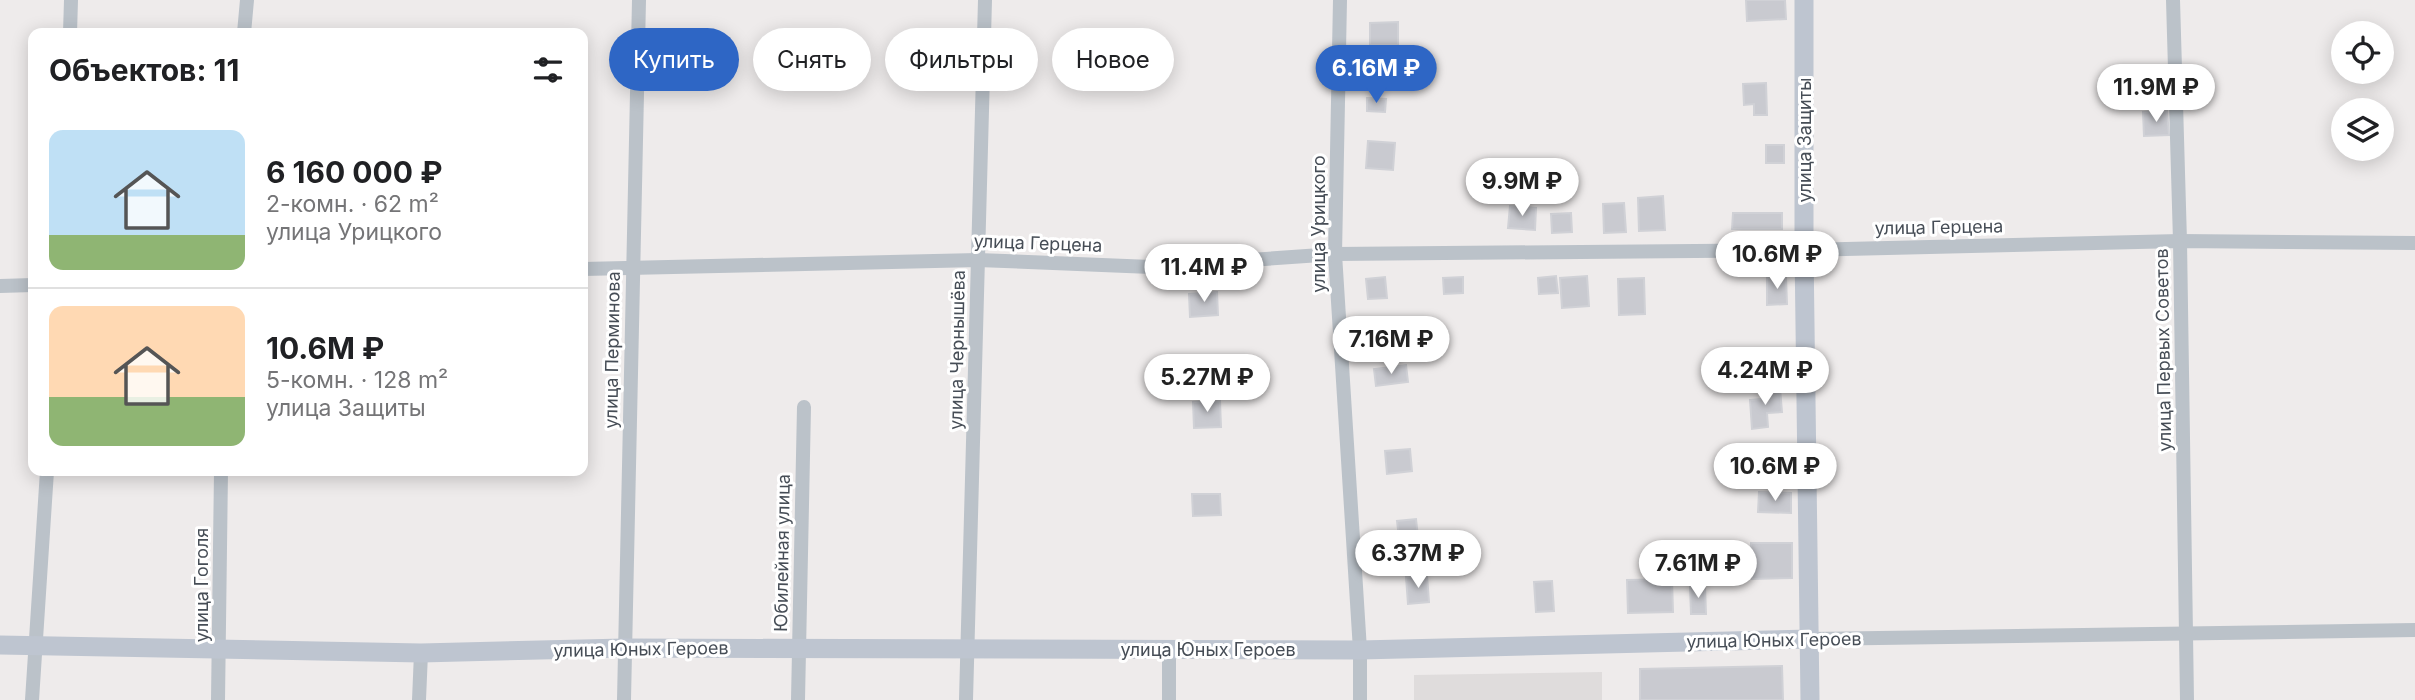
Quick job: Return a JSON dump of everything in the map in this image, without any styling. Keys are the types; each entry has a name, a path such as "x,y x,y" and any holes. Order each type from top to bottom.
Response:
{"street":[{"path":"69,28 71,0"},
{"path":"244,28 247,0"},
{"name":"улица Перминова","path":"624,700 639,0"},
{"name":"улица Чернышёва","path":"967,700 985,0"},
{"name":"улица Урицкого","path":"1340,0 1335,254 1360,650 1360,700"},
{"name":"улица Защиты","path":"1804,0 1804,250 1810,700"},
{"name":"улица Первых Советов","path":"2173,0 2188,700"},
{"name":"улица Герцена","path":"588,270 978,260 1151,267 1335,254 1804,250 2180,241 2415,243"},
{"path":"0,286 28,285"},
{"name":"Юбилейная улица","path":"798,700 804,407"},
{"path":"32,700 47,476"},
{"name":"улица Гоголя","path":"218,700 221,476"},
{"name":"улица Юных Героев","path":"0,645 421,653 624,648 1360,650 1810,639 2415,630"},
{"path":"1169,700 1170,649"},
{"path":"419,700 421,653"}],"shaded area":[{"path":"1602,672 1602,700 1414,700 1414,675"}],"building":[{"path":"1746,0 1785,0 1786,19 1747,21"},
{"path":"1398,22 1398,45 1370,45 1370,23"},
{"path":"1368,65 1400,65 1400,83 1367,83"},
{"path":"1766,83 1767,115 1754,115 1754,104 1744,105 1743,84"},
{"path":"1367,98 1386,99 1385,112 1367,111"},
{"path":"2167,111 2169,135 2144,136 2143,112"},
{"path":"1368,141 1395,143 1393,170 1366,168"},
{"path":"1766,145 1784,145 1784,163 1766,163"},
{"path":"1663,196 1665,230 1639,231 1638,198"},
{"path":"1624,203 1626,232 1604,233 1603,204"},
{"path":"1510,206 1536,208 1535,230 1508,228"},
{"path":"1571,213 1572,232 1552,233 1551,214"},
{"path":"1733,213 1782,213 1782,229 1732,229"},
{"path":"1556,276 1558,293 1539,294 1538,278"},
{"path":"1587,276 1589,306 1562,308 1560,278"},
{"path":"1385,277 1387,298 1368,299 1366,279"},
{"path":"1463,277 1463,293 1444,294 1443,278"},
{"path":"1786,277 1787,304 1767,305 1767,278"},
{"path":"1644,278 1645,314 1619,315 1618,279"},
{"path":"1217,292 1218,315 1190,317 1189,294"},
{"path":"1786,352 1787,364 1763,365 1762,353"},
{"path":"1406,365 1408,382 1376,386 1374,369"},
{"path":"1780,388 1782,412 1767,413 1768,427 1752,429 1750,400 1762,399 1762,389"},
{"path":"1220,401 1221,427 1194,428 1193,402"},
{"path":"1410,449 1412,471 1387,474 1385,451"},
{"path":"1759,492 1791,493 1791,513 1758,512"},
{"path":"1192,494 1220,494 1221,515 1193,516"},
{"path":"1416,519 1418,537 1399,538 1397,521"},
{"path":"1751,543 1792,543 1792,578 1752,579"},
{"path":"1427,575 1429,602 1408,604 1406,577"},
{"path":"1672,579 1673,612 1628,613 1627,580"},
{"path":"1552,581 1554,611 1536,612 1534,582"},
{"path":"1690,586 1705,586 1706,614 1691,614"},
{"path":"1782,666 1783,700 1640,700 1640,669"}]}
